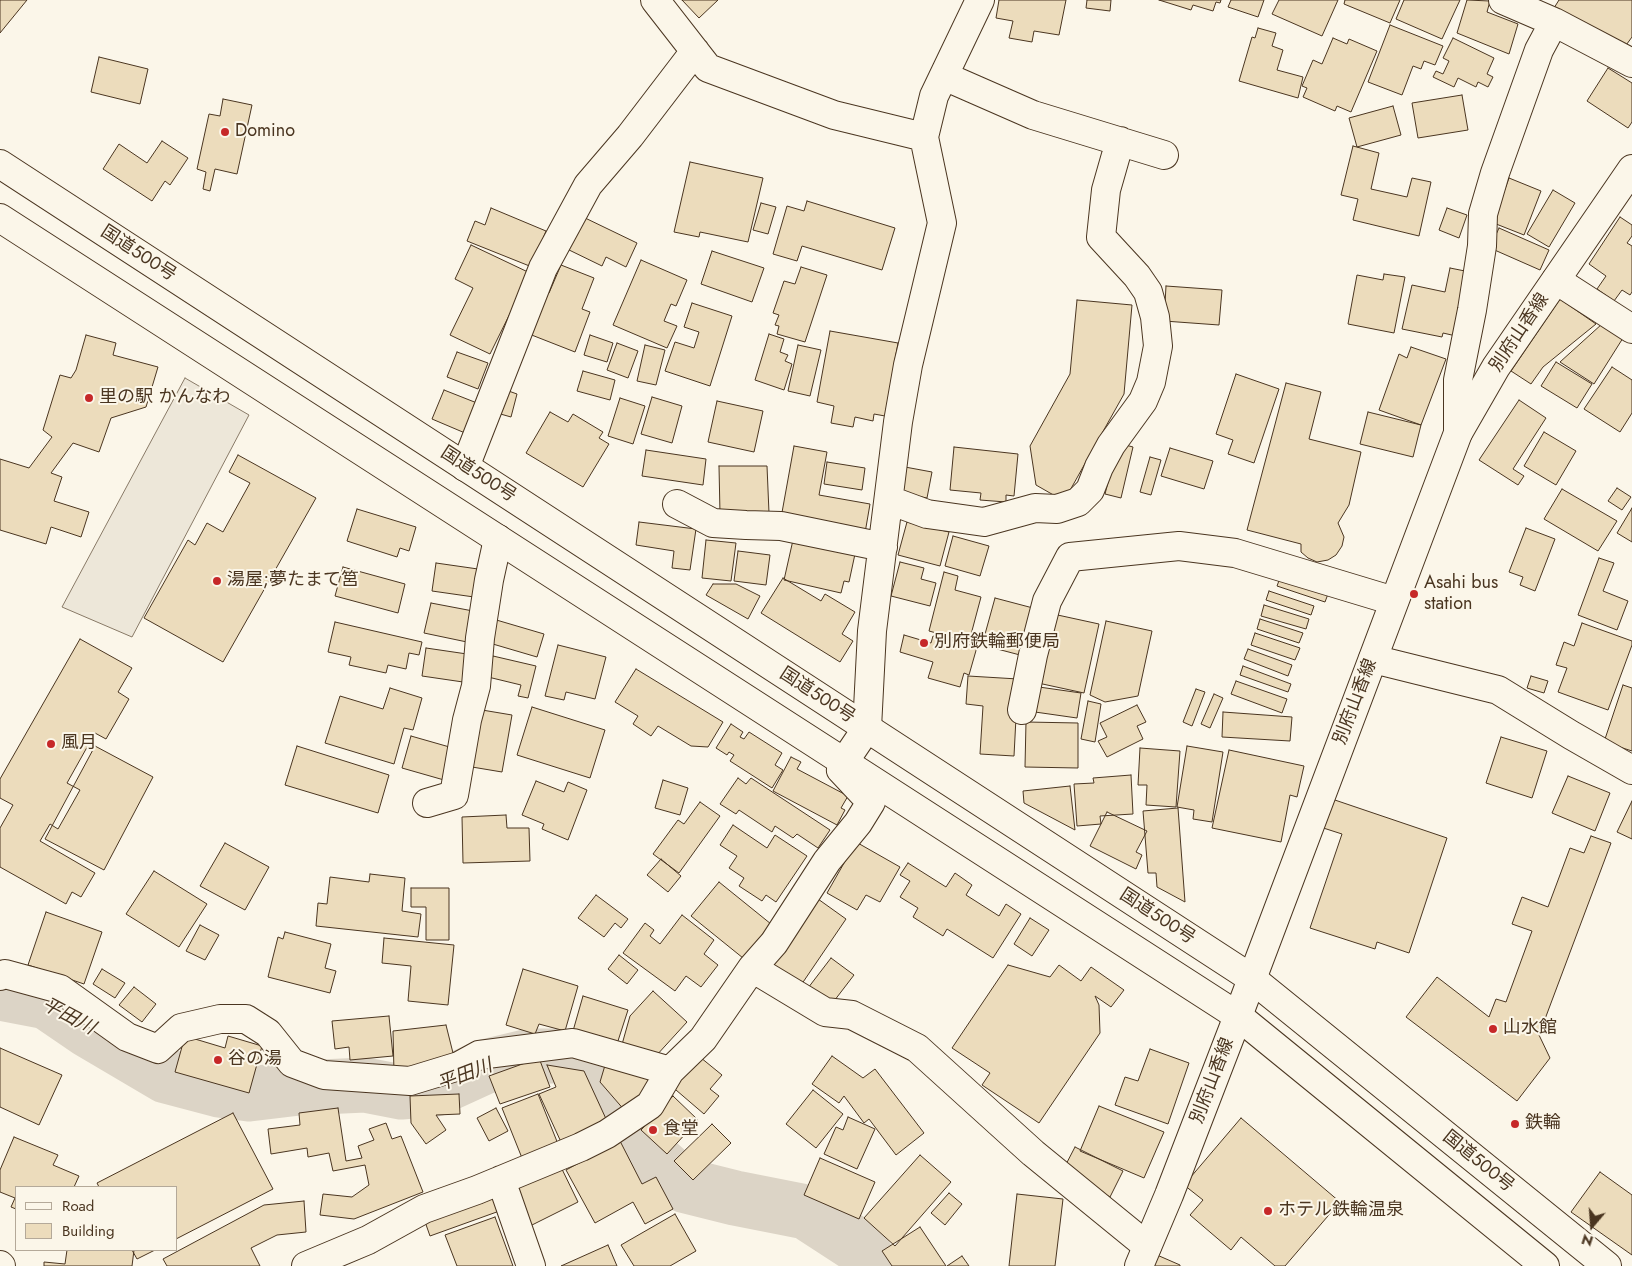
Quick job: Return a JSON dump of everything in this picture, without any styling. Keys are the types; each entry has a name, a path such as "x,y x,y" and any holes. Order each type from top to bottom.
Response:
{"main road":[{"path":"655,0 708,68 834,115 924,137"},
{"path":"306,1266 344,1259 368,1240 424,1209 581,1147 607,1134 650,1105 670,1071 703,1039 752,968 774,943 827,861 858,823 871,802 841,770 844,762 866,728 872,631 908,365 942,223 924,137 934,96 980,0"},
{"path":"1503,0 1554,22 1632,63"},
{"path":"1458,433 1458,380 1482,246 1483,214 1495,173 1539,50 1554,22"},
{"path":"465,467 543,268 588,185 630,136 695,51"},
{"path":"944,76 1033,114 1164,155"},
{"path":"889,500 927,514 984,522 1035,508 1056,509 1078,502 1090,490 1099,467 1111,445 1143,401 1151,382 1158,346 1155,317 1148,292 1137,276 1101,237 1106,190 1120,141"},
{"name":"国道500号","path":"0,164 1251,978 1607,1266"},
{"name":"別府山香線","path":"1143,1256 1238,1016 1458,433 1496,367 1632,169"},
{"path":"0,218 1238,1016 1545,1266"},
{"path":"1556,280 1632,329"},
{"path":"677,504 713,522 781,526 883,547"},
{"path":"427,803 454,795 467,720 476,686 480,638 489,580 498,539"},
{"path":"1022,710 1033,655 1047,601 1070,557 1179,546 1235,553 1394,601"},
{"path":"1373,659 1498,690 1632,770"},
{"path":"752,968 825,1012 852,1015 917,1048 1143,1256"},
{"path":"0,976 5,974 60,989 127,1037 158,1049 181,1028 220,1019 246,1019 268,1033 292,1063 324,1075 410,1081 459,1066 479,1055 573,1043 670,1071"},
{"path":"501,1180 531,1266"}],"shaded area":[{"path":"185,378 249,415 132,637 62,607"}],"building":[{"path":"0,0 27,0 0,33"},
{"path":"682,0 718,0 699,18"},
{"path":"999,0 1066,0 1059,35 1034,31 1032,42 1009,38 1013,21 996,18"},
{"path":"1087,0 1111,0 1110,11 1086,8"},
{"path":"1159,0 1221,0 1220,3 1216,2 1213,11 1193,5 1191,10"},
{"path":"1231,0 1264,0 1258,17 1228,7"},
{"path":"1279,0 1338,0 1322,36 1272,14"},
{"path":"1345,0 1400,0 1390,23 1344,4"},
{"path":"1404,0 1460,0 1442,39 1396,19"},
{"path":"1467,0 1490,1 1487,12 1518,24 1509,54 1457,33"},
{"path":"1559,0 1632,0 1632,37 1621,52 1554,8"},
{"path":"1390,25 1443,46 1435,65 1424,61 1421,69 1413,66 1402,95 1368,82"},
{"path":"1258,28 1276,33 1272,46 1283,50 1277,70 1303,77 1298,98 1239,81 1252,37 1255,38"},
{"path":"1333,38 1347,44 1349,39 1377,51 1351,112 1337,106 1335,111 1303,97 1307,88 1302,86 1313,60 1322,64"},
{"path":"1453,38 1494,58 1487,74 1493,77 1488,87 1478,82 1476,87 1458,78 1454,87 1433,77 1436,71 1443,74 1449,61 1443,58"},
{"path":"99,57 148,69 140,104 91,92"},
{"path":"1608,68 1632,83 1632,122 1628,128 1587,101"},
{"path":"1462,95 1468,130 1418,138 1412,103"},
{"path":"223,99 252,105 237,174 215,169 210,191 203,189 206,172 197,169 209,114 220,116"},
{"path":"1393,106 1401,135 1357,147 1349,118"},
{"path":"162,141 188,158 170,185 165,181 152,201 103,169 119,144 147,163"},
{"path":"1353,146 1379,153 1371,189 1407,197 1412,178 1431,182 1419,236 1353,220 1358,199 1341,195"},
{"path":"690,162 763,178 748,242 700,232 699,237 674,232"},
{"path":"1509,178 1541,191 1524,235 1486,220 1501,200"},
{"path":"1553,190 1575,203 1549,247 1527,234"},
{"path":"807,201 895,228 882,270 802,246 797,261 773,254 787,206 804,211"},
{"path":"761,203 776,207 768,234 753,230"},
{"path":"491,208 546,231 532,267 467,241 475,221 485,225"},
{"path":"1447,208 1467,215 1459,238 1439,230"},
{"path":"581,216 637,243 626,267 606,257 602,266 565,248"},
{"path":"1620,217 1632,225 1632,236 1627,243 1632,246 1632,292 1630,295 1622,290 1614,301 1597,289 1606,276 1589,264"},
{"path":"1499,228 1549,250 1540,270 1490,248"},
{"path":"471,245 530,273 490,354 450,335 473,288 455,279"},
{"path":"712,251 764,268 752,302 701,284"},
{"path":"641,260 687,280 676,306 671,304 664,321 677,326 667,348 613,325"},
{"path":"561,265 594,278 582,309 590,312 575,352 524,332 541,290 549,293"},
{"path":"801,267 827,275 805,342 777,334 779,326 775,325 779,315 773,313 784,281 795,284"},
{"path":"1450,268 1470,272 1456,336 1443,333 1442,337 1402,329 1412,285 1445,292"},
{"path":"1384,274 1405,277 1394,333 1348,324 1357,275 1383,280"},
{"path":"1166,286 1222,290 1219,325 1164,321"},
{"path":"1560,299 1596,324 1543,367 1531,384 1511,371"},
{"path":"1077,300 1132,305 1124,394 1064,501 1036,485 1030,446 1070,374"},
{"path":"692,303 732,316 710,386 665,371 675,342 694,348 699,332 684,327"},
{"path":"1602,324 1623,338 1594,384 1560,362"},
{"path":"830,331 898,343 885,416 874,414 873,421 855,417 853,427 831,423 834,406 817,402"},
{"path":"769,334 784,339 780,352 788,355 785,361 792,364 784,390 755,380"},
{"path":"86,335 116,343 113,355 158,367 146,407 111,418 99,452 73,443 51,473 62,477 54,501 89,512 81,537 51,527 46,544 0,530 0,459 29,468 52,437 43,430 60,375 71,378 76,370"},
{"path":"590,335 613,343 607,362 584,355"},
{"path":"617,343 638,351 628,378 607,370"},
{"path":"645,345 665,350 656,385 637,381"},
{"path":"798,345 821,350 810,396 788,391"},
{"path":"1411,347 1446,359 1421,425 1379,410 1399,354 1407,358"},
{"path":"457,352 488,363 478,389 447,377"},
{"path":"1556,362 1592,384 1577,408 1541,386"},
{"path":"1612,367 1632,380 1632,413 1620,432 1584,409"},
{"path":"583,371 615,380 610,400 577,391"},
{"path":"1236,374 1279,389 1254,463 1228,454 1233,440 1216,434"},
{"path":"1286,383 1321,392 1309,439 1361,452 1349,505 1338,523 1344,537 1342,546 1336,555 1328,560 1317,562 1301,552 1301,544 1247,530"},
{"path":"503,389 517,394 511,417 497,413"},
{"path":"444,390 477,403 465,433 432,419"},
{"path":"652,397 682,406 672,443 641,434"},
{"path":"620,398 645,406 633,444 608,436"},
{"path":"1519,400 1546,418 1513,469 1524,476 1518,485 1479,460"},
{"path":"717,401 763,411 754,452 708,442"},
{"path":"550,412 568,422 573,414 603,432 599,438 609,444 583,487 526,453"},
{"path":"1368,412 1421,425 1413,457 1360,444"},
{"path":"1544,432 1576,451 1556,485 1524,466"},
{"path":"1118,443 1133,447 1121,498 1105,494"},
{"path":"794,446 827,452 819,495 870,504 865,533 781,518"},
{"path":"954,447 1018,454 1014,496 1006,495 1006,502 980,500 981,493 950,490"},
{"path":"1170,448 1213,461 1204,489 1161,476"},
{"path":"646,450 706,459 703,485 642,476"},
{"name":"湯屋;夢たまて筥","path":"238,455 316,498 223,662 144,618 188,540 195,545 207,523 223,532 250,483 229,472"},
{"path":"1150,457 1161,460 1151,495 1140,492"},
{"path":"827,462 865,468 862,490 824,484"},
{"path":"719,466 767,466 769,513 720,514"},
{"path":"905,467 932,472 927,498 900,493"},
{"path":"1617,488 1631,497 1622,510 1608,501"},
{"path":"1562,489 1617,521 1598,551 1544,519"},
{"path":"1632,508 1632,542 1617,533"},
{"path":"357,509 416,527 409,551 400,548 397,557 347,541"},
{"path":"639,522 696,529 690,570 672,568 674,551 636,545"},
{"path":"907,522 949,532 940,566 898,555"},
{"path":"1526,528 1555,539 1535,591 1520,585 1523,577 1509,572"},
{"path":"953,536 989,546 980,576 945,566"},
{"path":"706,540 736,543 731,581 702,578"},
{"path":"793,540 855,554 849,582 844,581 841,593 784,580"},
{"path":"738,551 770,555 766,585 734,581"},
{"path":"1599,558 1614,563 1603,591 1628,601 1617,630 1578,615"},
{"path":"900,562 924,568 921,579 936,583 930,606 891,596"},
{"path":"436,563 478,569 474,597 432,591"},
{"path":"343,567 405,584 398,613 335,596"},
{"path":"944,572 958,576 955,590 981,597 969,642 929,631"},
{"path":"783,578 821,601 825,594 855,612 842,634 853,641 840,662 761,613"},
{"path":"1280,578 1328,594 1325,602 1277,586"},
{"path":"713,584 736,584 760,596 748,619 706,595"},
{"path":"1269,591 1314,606 1311,615 1266,600"},
{"path":"995,598 1033,608 1020,655 982,645"},
{"path":"431,603 473,611 467,642 424,633"},
{"path":"1264,605 1309,619 1306,629 1261,616"},
{"path":"1053,614 1099,624 1084,693 1038,683"},
{"path":"493,619 544,634 537,657 486,642"},
{"path":"1260,619 1303,633 1299,643 1257,629"},
{"path":"1106,621 1152,631 1138,696 1105,702 1090,695"},
{"path":"335,622 422,642 419,655 409,653 406,669 388,665 386,673 349,665 351,657 328,652"},
{"path":"1582,623 1632,641 1608,710 1558,692 1567,668 1556,665 1564,642 1574,646"},
{"path":"1255,633 1300,648 1295,660 1251,645"},
{"path":"904,635 931,643 933,636 977,647 969,675 964,673 960,687 928,678 933,662 900,652"},
{"path":"80,639 132,668 118,692 129,699 106,739 95,733 67,783 80,790 58,829 50,824 40,841 95,873 81,897 72,892 66,904 0,867 0,828 13,805 0,798 0,779"},
{"path":"558,645 606,657 595,699 566,692 564,700 545,696"},
{"path":"426,648 467,654 463,682 422,676"},
{"path":"1248,649 1292,665 1288,676 1244,659"},
{"path":"493,656 536,666 528,698 518,696 521,685 488,677"},
{"path":"1243,666 1291,684 1288,692 1240,675"},
{"path":"636,669 723,722 708,747 691,746 658,726 651,736 633,724 638,716 615,702"},
{"path":"968,676 1018,679 1014,756 980,754 983,706 966,704"},
{"path":"1531,676 1548,681 1544,693 1527,688"},
{"path":"1236,681 1287,699 1282,713 1231,694"},
{"path":"1623,685 1632,688 1632,751 1604,742"},
{"path":"1039,687 1081,693 1077,718 1035,712"},
{"path":"390,688 422,698 413,730 404,728 394,764 325,743 340,696 383,709"},
{"path":"1196,689 1205,692 1192,726 1183,722"},
{"path":"1214,694 1223,698 1210,728 1201,724"},
{"path":"1088,701 1101,704 1095,742 1081,739"},
{"path":"1137,705 1146,722 1137,726 1143,739 1107,757 1098,741 1107,737 1100,723"},
{"path":"532,707 605,730 590,778 517,755"},
{"path":"476,709 512,715 502,772 466,766"},
{"path":"1223,712 1292,717 1290,741 1222,737"},
{"path":"1026,722 1078,723 1078,768 1025,767"},
{"path":"731,724 743,732 740,737 744,739 749,732 782,753 775,765 783,770 772,788 730,761 734,755 729,752 727,755 716,748"},
{"path":"411,736 453,748 444,780 402,768"},
{"path":"1501,737 1547,751 1532,798 1486,783"},
{"path":"95,746 153,777 104,870 45,839"},
{"path":"297,746 389,775 378,813 285,785"},
{"path":"1187,746 1223,752 1212,822 1193,819 1194,810 1177,807"},
{"path":"1140,748 1180,751 1176,807 1146,805 1147,785 1138,785"},
{"path":"1229,750 1304,766 1297,797 1290,795 1281,842 1212,828"},
{"path":"791,757 801,762 797,769 848,796 841,808 845,810 837,825 773,791"},
{"path":"1131,775 1133,814 1100,816 1101,824 1077,826 1074,784 1094,783 1093,778"},
{"path":"1568,776 1610,793 1595,831 1552,813"},
{"path":"738,778 746,784 751,778 830,830 818,848 797,834 793,838 775,826 772,832 739,810 736,814 720,804"},
{"path":"663,780 688,788 680,815 655,808"},
{"path":"536,781 564,792 568,782 587,790 568,840 542,829 544,824 522,815"},
{"path":"1070,786 1075,830 1024,803 1023,791"},
{"path":"1323,796 1447,838 1409,953 1377,942 1375,949 1310,928 1342,834 1314,825"},
{"path":"1632,801 1632,839 1617,832"},
{"path":"700,802 720,816 679,873 653,854 678,820 684,824"},
{"path":"1178,808 1185,902 1157,887 1156,873 1148,873 1143,811"},
{"path":"1107,812 1147,831 1136,852 1142,855 1136,869 1090,846"},
{"path":"506,815 507,828 529,828 530,861 463,863 462,817"},
{"path":"733,825 767,848 775,835 807,856 776,902 766,895 762,901 739,886 744,878 729,868 737,856 720,845"},
{"path":"1591,836 1611,843 1539,1035 1550,1058 1517,1101 1406,1017 1437,977 1489,1017 1496,999 1506,1002 1532,931 1512,924 1522,897 1548,907 1570,848 1584,853"},
{"path":"856,842 900,867 880,902 866,895 857,910 827,893"},
{"path":"225,843 269,867 245,910 200,886"},
{"path":"661,859 681,876 668,892 647,875"},
{"path":"908,863 946,887 955,873 972,885 966,895 999,916 1006,904 1021,914 993,958 947,929 943,936 913,917 918,908 900,897 910,881 900,875"},
{"path":"154,871 207,904 179,947 126,914"},
{"path":"370,874 405,878 402,911 421,914 418,937 316,926 318,903 327,904 330,877 369,882"},
{"path":"719,882 771,924 743,958 691,916"},
{"path":"411,888 449,888 449,940 426,940 426,907 411,907"},
{"path":"596,895 628,919 621,928 615,923 604,937 578,918"},
{"path":"818,899 846,919 797,991 768,972"},
{"path":"46,912 102,932 84,984 28,965"},
{"path":"682,915 714,940 704,954 718,965 701,987 686,976 675,991 623,953 645,923 654,930 650,936 660,944"},
{"path":"1030,918 1049,930 1032,956 1014,944"},
{"path":"200,925 219,935 205,960 186,951"},
{"path":"285,932 331,944 325,968 336,971 330,993 268,977 278,937 283,939"},
{"path":"384,938 454,945 448,1005 408,1001 411,966 382,963"},
{"path":"619,955 638,970 627,984 608,969"},
{"path":"831,958 854,975 831,1005 808,988"},
{"path":"1008,965 1050,977 1059,965 1081,981 1091,967 1124,990 1111,1007 1095,996 1099,1005 1100,1033 1039,1123 982,1085 990,1073 952,1048"},
{"path":"102,969 125,983 115,998 93,984"},
{"path":"523,969 578,986 565,1031 539,1024 535,1034 506,1025"},
{"path":"134,987 156,1004 142,1022 119,1005"},
{"path":"653,991 687,1022 655,1057 621,1048 630,1016"},
{"path":"583,996 628,1010 617,1044 573,1031"},
{"path":"389,1016 393,1056 350,1060 349,1047 335,1049 332,1021"},
{"path":"446,1025 455,1061 394,1073 393,1031"},
{"name":"谷の湯","path":"185,1036 225,1048 228,1036 262,1046 249,1093 175,1072"},
{"path":"0,1048 62,1075 39,1125 0,1107"},
{"path":"1150,1049 1189,1063 1168,1124 1115,1105 1125,1077 1138,1081"},
{"path":"695,1053 722,1075 710,1089 719,1096 704,1114 669,1084"},
{"path":"832,1056 863,1078 875,1069 924,1133 896,1155 869,1119 864,1123 844,1096 839,1103 812,1084"},
{"path":"539,1058 550,1087 500,1104 489,1076"},
{"path":"606,1062 652,1074 646,1095 626,1112 600,1082"},
{"path":"547,1065 584,1071 607,1121 561,1142 539,1094 556,1087"},
{"path":"813,1090 843,1114 816,1148 786,1124"},
{"path":"459,1094 460,1114 436,1115 446,1130 426,1144 411,1123 410,1096"},
{"path":"538,1094 558,1144 522,1158 502,1108"},
{"path":"673,1096 698,1120 667,1154 641,1130"},
{"path":"1099,1106 1164,1132 1144,1178 1080,1151"},
{"path":"338,1108 346,1161 362,1158 358,1146 374,1140 369,1129 386,1123 392,1139 401,1136 423,1192 354,1219 320,1215 323,1194 352,1197 369,1185 365,1165 333,1171 329,1153 308,1157 307,1148 271,1154 268,1129 300,1125 299,1113"},
{"path":"496,1108 508,1131 489,1141 477,1118"},
{"path":"233,1113 273,1189 178,1238 178,1186 98,1186 97,1183"},
{"path":"848,1117 875,1129 857,1169 824,1154 836,1127 843,1130"},
{"path":"1241,1118 1340,1202 1285,1266 1275,1266 1241,1237 1231,1250 1190,1215 1203,1200 1184,1185"},
{"path":"712,1124 731,1143 693,1180 674,1161"},
{"path":"14,1137 58,1155 53,1165 79,1176 74,1186 15,1186 15,1198 0,1192 0,1170"},
{"path":"620,1141 642,1184 656,1177 673,1209 645,1224 633,1202 595,1223 566,1170"},
{"path":"1075,1147 1123,1171 1110,1197 1062,1172"},
{"path":"920,1155 951,1182 895,1246 864,1218"},
{"path":"820,1158 875,1182 859,1219 804,1195"},
{"path":"559,1163 578,1202 528,1227 513,1185"},
{"path":"1600,1172 1632,1195 1632,1255 1571,1212"},
{"path":"498,1189 505,1209 430,1236 423,1216"},
{"path":"949,1193 962,1204 945,1225 931,1213"},
{"path":"1017,1194 1063,1199 1055,1266 1009,1266"},
{"path":"15,1198 15,1209 11,1207"},
{"path":"304,1201 306,1232 277,1235 251,1248 260,1266 167,1266 163,1259 264,1205"},
{"path":"675,1214 696,1251 670,1266 634,1266 621,1245"},
{"path":"495,1217 513,1266 457,1266 445,1235"},
{"path":"920,1227 946,1266 892,1266 882,1251"},
{"path":"608,1245 617,1266 561,1266"},
{"path":"67,1251 134,1251 132,1266 44,1266 44,1262 65,1264"},
{"path":"133,1251 153,1251 137,1259"},
{"path":"1157,1255 1180,1265 1180,1266 1152,1266"},
{"path":"962,1256 969,1266 947,1266"}],"waterway":[{"name":"平田川","path":"0,993 47,1002 88,1030 166,1076 219,1090 249,1094 299,1088 365,1085 401,1092 436,1089 484,1067 530,1056 559,1056 582,1064 588,1069 640,1147 683,1185 735,1198 806,1212 860,1247 872,1266"}],"place":[{"name":"Domino","path":"225,132"},
{"name":"里の駅 かんなわ","path":"89,398"},
{"name":"湯屋;夢たまて筥","path":"217,581"},
{"name":"Asahi bus station","path":"1414,594"},
{"name":"別府鉄輪郵便局","path":"924,643"},
{"name":"風月","path":"51,744"},
{"name":"山水館","path":"1493,1029"},
{"name":"谷の湯","path":"218,1060"},
{"name":"鉄輪","path":"1515,1124"},
{"name":"食堂","path":"653,1130"},
{"name":"ホテル鉄輪温泉","path":"1268,1211"}]}
